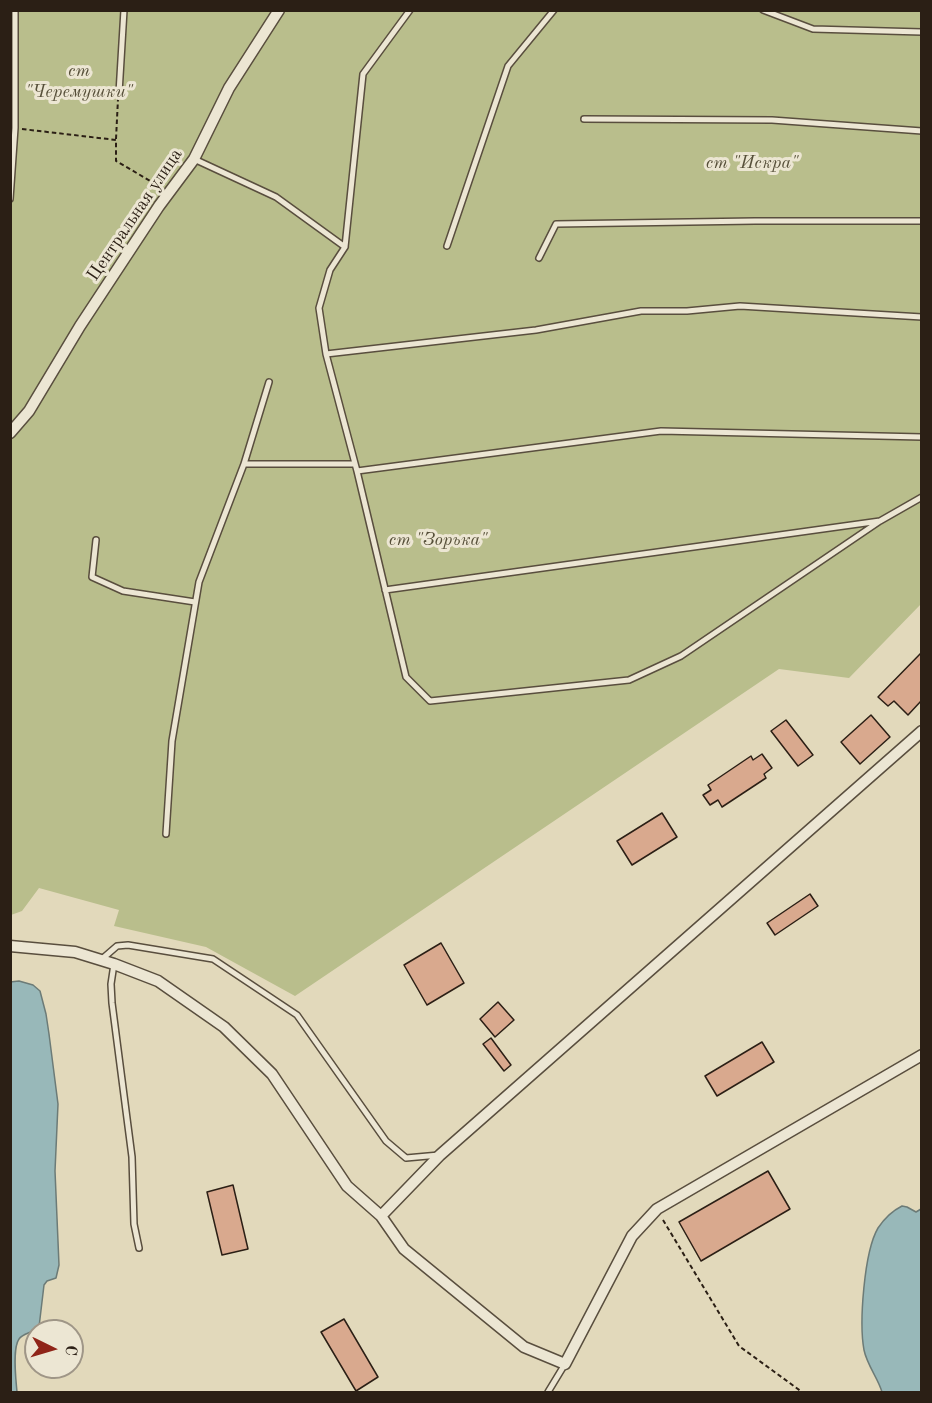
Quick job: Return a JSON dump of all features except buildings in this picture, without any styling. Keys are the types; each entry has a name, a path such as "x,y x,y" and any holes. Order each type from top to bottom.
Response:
{"street":[{"name":"Центральная улица","path":"10,434 29,411 80,326 194,159 230,88 279,10"},
{"path":"381,1216 440,1155 921,731"},
{"path":"10,946 75,952 114,964 158,981 224,1027 272,1074 347,1186 381,1216 404,1249 524,1347 566,1364 632,1236 657,1209 921,1055"}],"lane":[{"path":"10,200 15,128 15,10"},
{"path":"118,93 124,10"},
{"path":"410,10 363,74 345,247 330,270 319,308 326,354 356,464 406,677 430,701 629,680 681,656 880,521 921,497"},
{"path":"447,246 508,66 554,10"},
{"path":"763,10 813,29 921,32"},
{"path":"584,119 772,120 921,131"},
{"path":"194,159 276,197 345,247"},
{"path":"539,258 556,224 921,221"},
{"path":"326,354 536,330 641,311 687,311 740,306 921,317"},
{"path":"166,834 172,741 199,582 244,464 269,382"},
{"path":"357,471 661,431 921,437"},
{"path":"244,464 356,464"},
{"path":"385,590 880,521"},
{"path":"96,540 92,577 123,591 195,602"},
{"path":"102,960 117,946 128,945 213,959 297,1015 387,1141 406,1158 440,1155"},
{"path":"114,964 111,984 112,1003 132,1157 135,1224 139,1248"},
{"path":"548,1392 566,1364"}],"path":[{"path":"118,93 116,161 170,192"},
{"path":"15,128 116,140"},
{"path":"657,1209 738,1346 802,1392"}],"green space":[{"path":"11,11 921,11 921,604 849,678 779,669 295,996 206,947 114,926 119,910 39,888 22,911 11,915"}],"water":[{"path":"19,981 33,985 40,991 46,1014 58,1104 55,1171 59,1265 56,1278 47,1281 44,1285 40,1319 24,1319 24,1335 19,1339 16,1350 17,1392 11,1392 10,982"},
{"path":"902,1206 916,1212 921,1209 921,1392 882,1392 864,1350 862,1323 864,1288 869,1253 878,1228 888,1216"}],"park label":[{"name":"ст \"Черемушки\"","path":"79,82"},
{"name":"ст \"Искра\"","path":"752,163"},
{"name":"ст \"Зорька\"","path":"438,540"}]}
